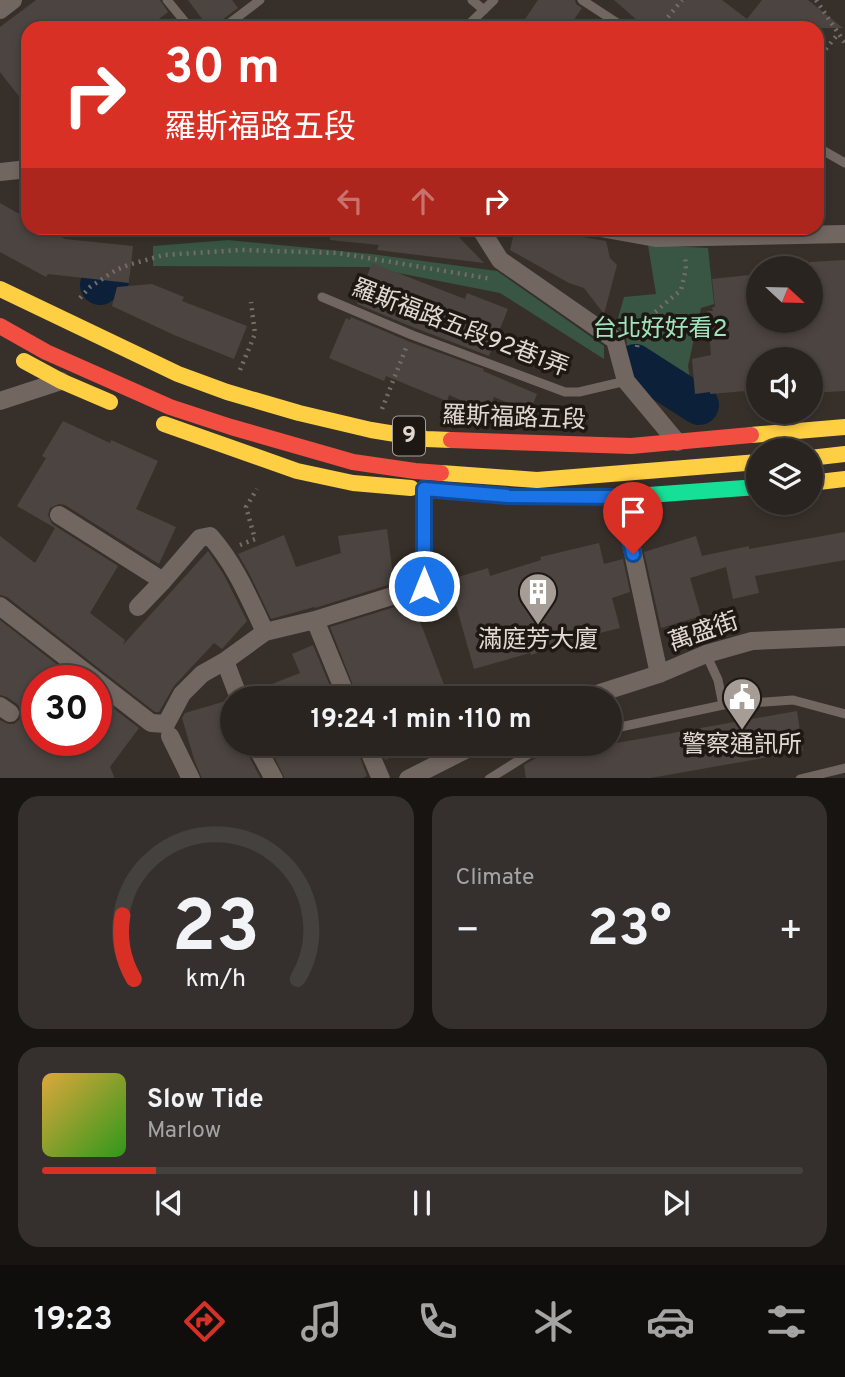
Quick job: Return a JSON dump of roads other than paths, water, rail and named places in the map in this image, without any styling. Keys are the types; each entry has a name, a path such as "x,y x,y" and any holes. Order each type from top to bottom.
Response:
{"main road":[{"name":"羅斯福路五段","path":"0,289 178,374 227,392 299,413 371,430 426,439 631,446 845,427"},
{"name":"9","path":"0,326 46,352 170,407 230,428 352,462 415,471 537,480 746,463"},
{"path":"12,354 61,381 122,407"},
{"name":"9","path":"147,417 297,471 353,483 431,489"},
{"path":"823,457 845,454"},
{"path":"823,482 845,479"},
{"path":"520,496 621,497 746,488"}],"street":[{"path":"0,10 13,0"},
{"path":"0,172 21,170"},
{"path":"824,235 845,234"},
{"path":"484,235 500,260 615,340 626,381 677,442"},
{"path":"639,235 656,238 805,235"},
{"path":"0,401 61,381"},
{"path":"168,730 182,694 202,674 265,632 315,620 424,586 431,489"},
{"path":"621,497 659,674"},
{"path":"59,515 163,580"},
{"path":"138,607 200,538 210,536 223,551 265,632"},
{"path":"0,606 151,723 168,730 191,778"},
{"path":"315,620 342,686"},
{"name":"萬盛街","path":"622,686 706,654 752,641 845,637"},
{"path":"225,661 234,686"},
{"path":"262,756 274,778"},
{"path":"371,756 381,778"},
{"path":"410,778 453,756"}],"lane":[{"path":"167,0 184,21"},
{"path":"232,21 260,0"},
{"path":"472,0 484,10"},
{"path":"472,21 494,0"},
{"path":"582,0 614,21"},
{"path":"824,151 845,163"},
{"name":"羅斯福路五段92巷1弄","path":"322,297 412,335 565,392 579,392 626,381"},
{"path":"706,654 718,680 723,705"},
{"path":"622,727 723,705 793,700 845,714"},
{"path":"491,778 526,756"},
{"path":"814,777 845,768"}],"waterway":[{"path":"100,285 110,277"},
{"path":"635,364 699,405"}],"place":[{"name":"滿庭芳大廈","path":"538,626"},
{"name":"警察通訊所","path":"742,731"}],"park label":[{"name":"台北好好看2","path":"660,330"}]}
